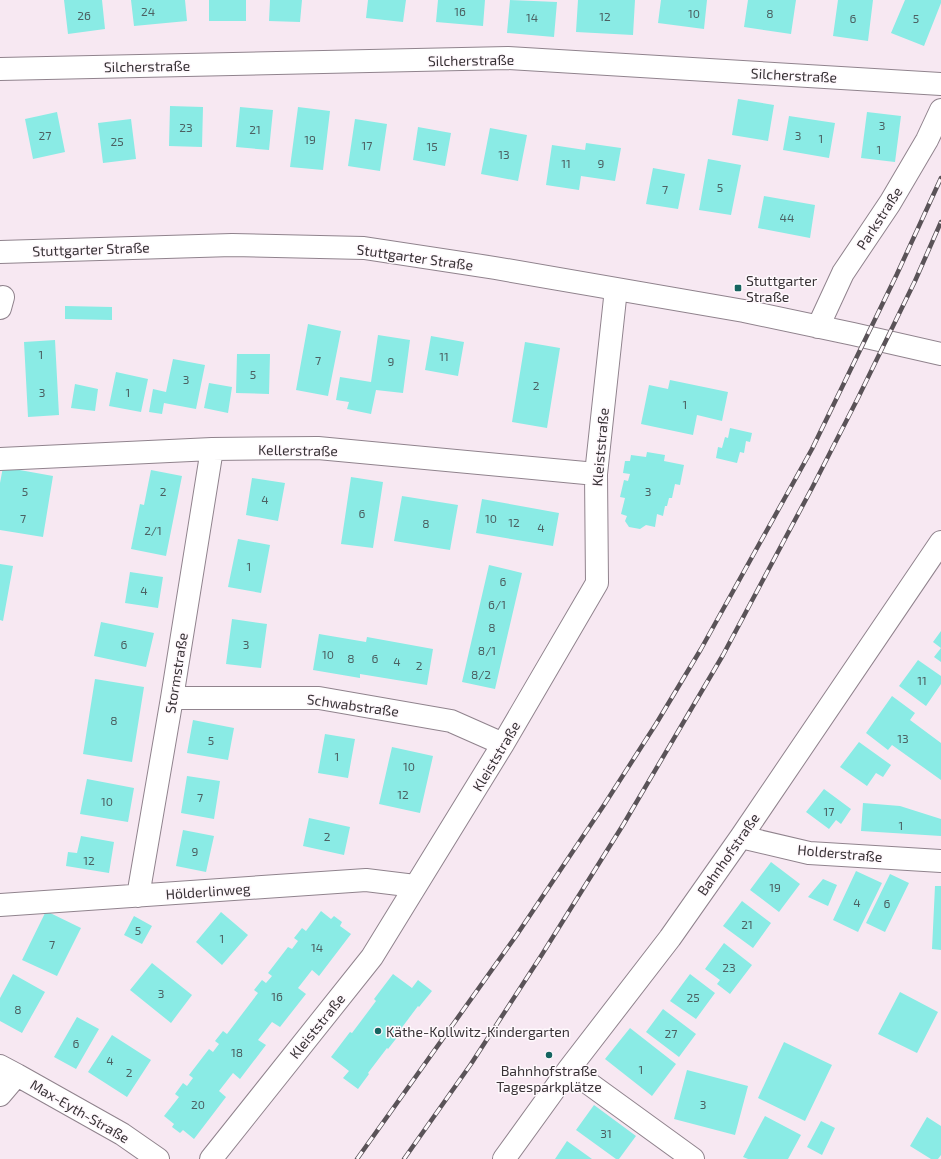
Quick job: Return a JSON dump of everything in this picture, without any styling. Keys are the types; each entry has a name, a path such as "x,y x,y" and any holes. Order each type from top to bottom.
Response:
{"street":[{"name":"Silcherstraße","path":"0,69 508,58 941,84"},
{"name":"Parkstraße","path":"818,327 843,273 890,203 927,140 941,110"},
{"name":"Stuttgarter Straße","path":"0,252 232,246 364,248 495,268 744,311 941,354"},
{"name":"Kleiststraße","path":"211,1159 372,957 503,744 597,583 596,474 616,289"},
{"name":"Kellerstraße","path":"0,459 212,449 318,448 596,474"},
{"name":"Stormstraße","path":"138,896 172,698 212,449"},
{"name":"Bahnhofstraße","path":"504,1159 569,1069 670,938 941,542"},
{"name":"Schwabstraße","path":"172,698 319,698 451,721 503,744"},
{"name":"Holderstraße","path":"741,836 809,854 941,861"},
{"name":"Hölderlinweg","path":"0,905 366,880 415,886"},
{"path":"569,1069 693,1159"},
{"path":"0,1095 9,1070"},
{"name":"Max-Eyth-Straße","path":"9,1070 122,1134 158,1159"}],"building":[{"path":"64,0 102,0 105,29 68,34"},
{"path":"131,0 185,0 187,21 134,26"},
{"path":"209,0 246,0 246,21 209,21"},
{"path":"270,0 302,0 300,22 269,21"},
{"path":"368,0 406,0 403,22 366,18"},
{"path":"438,0 485,0 483,26 436,22"},
{"path":"510,0 557,2 554,37 507,33"},
{"path":"578,0 635,0 633,35 576,32"},
{"path":"661,0 707,0 704,29 658,23"},
{"path":"748,0 796,0 791,34 744,27"},
{"path":"838,0 873,0 868,41 833,36"},
{"path":"905,0 941,0 924,46 891,33"},
{"path":"738,99 774,105 768,141 732,135"},
{"path":"170,106 203,107 202,147 169,146"},
{"path":"240,107 273,110 269,150 236,147"},
{"path":"298,107 330,111 323,170 290,167"},
{"path":"57,112 65,152 33,159 25,119"},
{"path":"867,112 901,116 895,162 861,158"},
{"path":"789,116 835,123 829,158 783,150"},
{"path":"131,119 136,159 103,163 98,123"},
{"path":"355,119 387,124 380,171 348,166"},
{"path":"418,127 451,133 445,166 413,160"},
{"path":"490,128 527,135 518,181 481,174"},
{"path":"586,143 621,148 615,181 581,176 579,190 546,185 552,145 585,150"},
{"path":"708,159 741,165 731,215 699,210"},
{"path":"653,168 685,174 678,209 646,204"},
{"path":"764,196 815,205 810,238 758,228"},
{"path":"65,306 112,307 112,320 65,319"},
{"path":"308,324 341,331 328,396 296,390"},
{"path":"378,335 410,340 403,393 376,390 371,414 347,409 349,402 336,400 340,377 371,382"},
{"path":"431,336 464,342 458,376 425,370"},
{"path":"55,340 59,415 28,417 24,342"},
{"path":"525,342 560,348 547,428 512,422"},
{"path":"237,354 270,354 269,394 236,393"},
{"path":"173,359 205,365 196,409 164,403 162,414 149,412 153,389 166,392"},
{"path":"116,372 148,379 141,412 109,406"},
{"path":"670,380 728,392 722,421 697,415 693,435 641,424 649,385 668,389"},
{"path":"209,383 232,387 228,413 204,408"},
{"path":"75,384 98,389 95,411 71,408"},
{"path":"730,428 752,433 750,442 746,441 744,453 740,452 737,463 716,458 718,447 722,448 725,437 728,438"},
{"path":"647,452 665,455 664,461 684,465 680,485 675,484 672,498 669,498 667,506 665,506 663,516 657,514 655,527 646,525 640,529 629,527 625,521 627,516 621,514 625,498 620,497 624,480 628,481 630,474 623,473 625,461 630,461 631,455 646,457"},
{"path":"3,467 53,476 43,537 0,530 0,483"},
{"path":"151,470 182,476 166,556 131,549 140,504 144,505"},
{"path":"351,477 383,482 373,548 341,544"},
{"path":"252,478 285,483 278,521 246,515"},
{"path":"402,496 458,505 450,550 394,541"},
{"path":"482,499 559,513 553,546 476,533"},
{"path":"238,539 270,545 261,593 228,587"},
{"path":"0,564 13,566 3,621 0,620"},
{"path":"489,565 522,573 495,689 462,682"},
{"path":"130,572 163,577 158,608 125,603"},
{"path":"232,619 267,624 261,668 226,664"},
{"path":"101,622 154,633 146,667 94,656"},
{"path":"941,631 941,648 933,642"},
{"path":"319,634 366,642 367,637 433,649 427,685 360,674 360,678 313,670"},
{"path":"941,648 941,662 934,657"},
{"path":"918,660 941,676 941,684 926,706 899,686"},
{"path":"95,679 144,687 132,762 83,754"},
{"path":"892,696 915,713 910,720 941,743 941,780 892,745 888,750 866,733"},
{"path":"193,720 234,728 228,760 187,753"},
{"path":"325,734 355,739 348,778 318,773"},
{"path":"859,742 891,765 883,777 876,773 867,786 840,767"},
{"path":"392,747 433,756 420,813 379,804"},
{"path":"187,776 220,781 214,819 181,813"},
{"path":"87,779 134,788 128,822 80,814"},
{"path":"824,789 851,809 841,824 836,820 829,829 806,812"},
{"path":"863,803 900,806 941,819 941,836 861,831"},
{"path":"309,818 350,827 344,855 303,846"},
{"path":"183,830 214,836 206,872 176,866"},
{"path":"81,836 114,842 109,873 66,866 68,852 77,853"},
{"path":"771,862 800,884 779,912 750,890"},
{"path":"856,871 882,883 858,932 833,920"},
{"path":"890,874 909,883 885,932 866,923"},
{"path":"823,879 837,885 828,906 808,897"},
{"path":"935,886 941,886 941,950 932,949"},
{"path":"742,901 771,923 753,948 723,926"},
{"path":"46,911 81,928 57,976 22,960"},
{"path":"321,911 331,919 334,916 342,922 340,926 351,934 319,976 312,970 298,988 306,994 280,1027 272,1022 258,1040 266,1045 240,1079 233,1073 219,1091 226,1097 194,1139 183,1130 180,1133 172,1127 174,1124 164,1116 179,1097 175,1094 183,1083 187,1086 193,1078 189,1075 209,1049 213,1052 219,1044 215,1041 223,1031 227,1034 258,993 254,990 262,980 266,983 272,976 268,973 288,947 292,949 298,941 294,938 302,928 306,931"},
{"path":"221,912 248,935 222,965 196,942"},
{"path":"134,916 152,926 142,944 124,935"},
{"path":"724,943 752,965 730,994 717,984 720,980 705,969"},
{"path":"152,963 192,995 171,1023 130,990"},
{"path":"13,974 45,992 22,1033 0,1021 0,998"},
{"path":"393,974 412,988 418,980 432,991 419,1007 418,1006 400,1030 402,1031 368,1073 369,1074 358,1089 343,1078 349,1071 331,1057 350,1032 352,1033 376,1001 374,999"},
{"path":"690,974 715,993 696,1019 670,1001"},
{"path":"900,992 938,1012 917,1053 878,1034"},
{"path":"663,1009 696,1034 679,1057 646,1032"},
{"path":"77,1017 99,1029 76,1069 54,1057"},
{"path":"630,1028 676,1064 652,1096 605,1059"},
{"path":"112,1035 151,1060 127,1097 88,1072"},
{"path":"784,1042 832,1065 805,1121 758,1098"},
{"path":"687,1070 748,1086 735,1135 674,1119"},
{"path":"594,1105 636,1136 619,1159 616,1159 576,1130"},
{"path":"765,1116 801,1135 788,1159 748,1159 743,1157"},
{"path":"927,1117 941,1126 941,1155 938,1159 931,1159 910,1146"},
{"path":"821,1121 835,1128 822,1155 807,1147"},
{"path":"567,1141 592,1159 555,1159"}],"railway":[{"path":"357,1159 516,936 604,805 656,724 701,649 812,449 897,274 941,178"},
{"path":"404,1159 471,1064 541,956 623,825 723,655 858,398 915,281 941,222"}],"place":[{"name":"Stuttgarter Straße","path":"738,288"},
{"name":"Käthe-Kollwitz-Kindergarten","path":"378,1031"},
{"name":"Bahnhofstraße Tagesparkplätze","path":"549,1055"}]}
